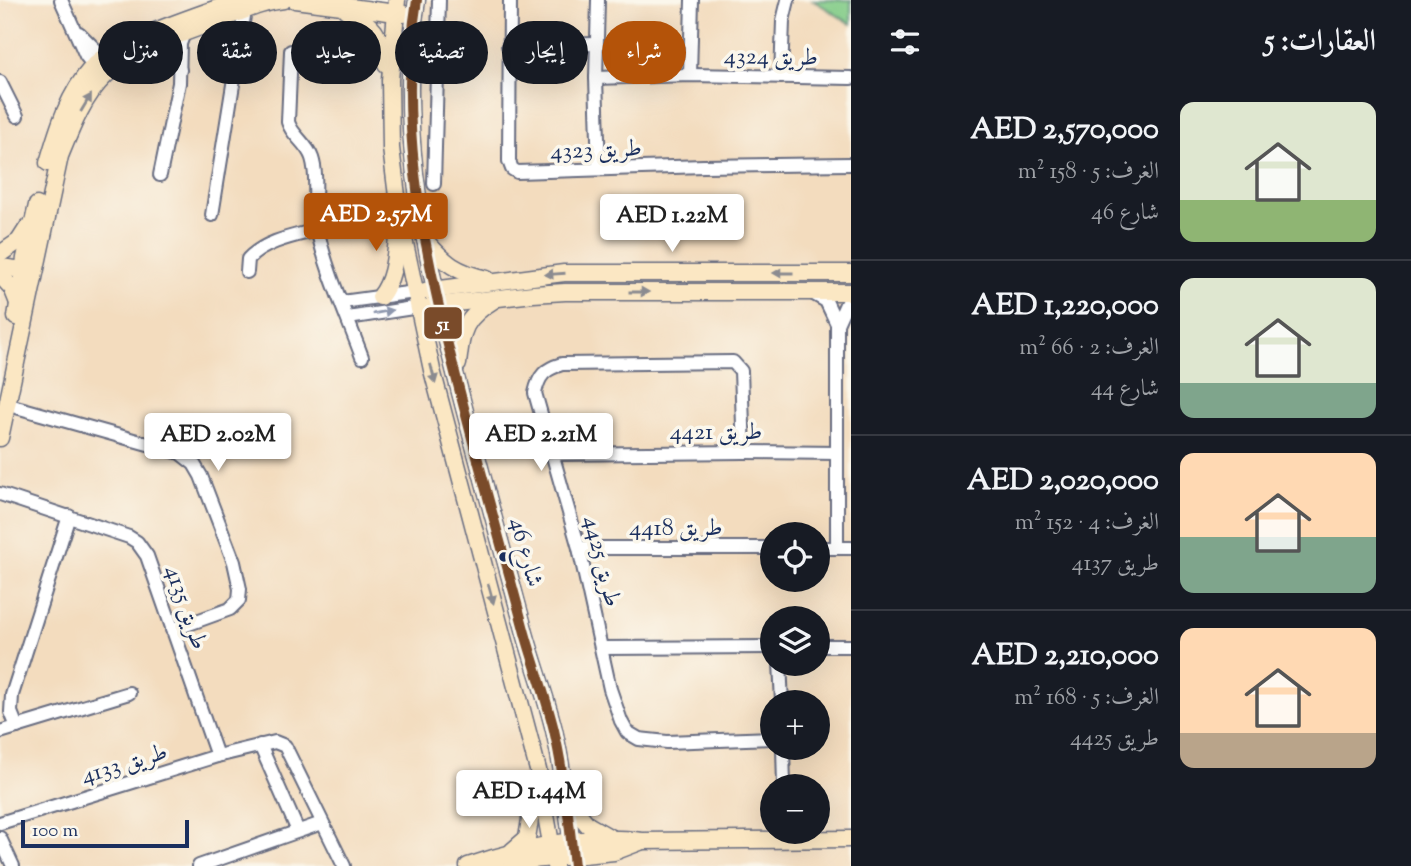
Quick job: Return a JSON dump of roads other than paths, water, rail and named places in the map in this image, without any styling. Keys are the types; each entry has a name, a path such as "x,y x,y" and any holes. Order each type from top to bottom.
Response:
{"main road":[{"path":"183,24 243,5 284,0"},
{"path":"295,0 338,5 415,4"},
{"name":"شارع 46","path":"415,4 411,146 425,239 456,377 527,640 554,729 573,855"},
{"path":"184,33 243,5"},
{"path":"338,5 365,19 373,27 380,38 390,80"},
{"name":"شارع 46","path":"396,6 390,80 391,148 400,220 432,370 538,770 554,857"},
{"path":"19,340 24,330 36,213 60,120 75,90 98,72"},
{"path":"1,429 9,405 19,340 16,316 18,303 60,156 72,126 98,79"},
{"path":"0,255 19,241 36,213"},
{"path":"380,298 388,286 393,269 400,220"},
{"path":"425,239 451,267 496,281"},
{"path":"0,255 31,265"},
{"path":"0,267 31,265"},
{"path":"417,300 496,281 564,273 851,273"},
{"path":"0,275 12,288 18,303"},
{"path":"437,297 498,298 565,292 851,292"},
{"path":"456,377 463,329 471,316 498,298"},
{"path":"475,866 512,851 523,843 529,832 538,770"},
{"path":"566,799 588,825 612,845"},
{"path":"475,866 573,855 642,841 760,836"},
{"path":"830,838 851,839"},
{"path":"599,866 612,845"},
{"path":"512,851 554,857"}],"street":[{"path":"61,0 76,30 98,59"},
{"path":"433,184 439,0"},
{"name":"طريق 4323","path":"509,21 510,0"},
{"path":"598,0 596,78 599,169"},
{"name":"طريق 4324","path":"691,75 692,0"},
{"path":"780,77 783,21 788,0"},
{"path":"212,215 243,5"},
{"path":"588,44 596,44"},
{"path":"291,51 287,116 289,127 308,149 313,161 317,230 362,357"},
{"name":"طريق 4324","path":"596,78 691,75 851,78"},
{"path":"0,82 18,116"},
{"path":"160,175 178,84"},
{"name":"طريق 4323","path":"508,84 509,161 513,169 522,173 851,164"},
{"path":"247,272 248,259 261,249 317,230"},
{"path":"809,292 826,301 836,324 844,388 837,439 837,548"},
{"path":"342,302 380,298 417,300"},
{"path":"348,318 417,300"},
{"path":"836,324 846,304 851,300"},
{"name":"طريق 4425","path":"744,452 741,371 733,362 562,364 547,368 538,379 534,393 579,548 610,689 627,732 639,739 667,742 760,738"},
{"path":"9,405 180,453 194,464 234,562 240,589 239,600 230,609 172,630"},
{"path":"837,439 851,439"},
{"name":"طريق 4421","path":"553,454 837,453"},
{"name":"طريق 4135","path":"0,494 129,537 136,542 147,556 217,755"},
{"path":"17,727 11,712 12,695 69,516"},
{"name":"طريق 4418","path":"579,548 760,548"},
{"path":"830,548 851,548"},
{"path":"830,646 851,646"},
{"path":"602,648 760,647"},
{"path":"0,732 129,692"},
{"path":"298,831 260,745 275,742 285,746 344,866"},
{"name":"طريق 4133","path":"0,823 217,755 260,745"},
{"path":"199,866 322,823"},
{"path":"0,838 13,866"}]}
